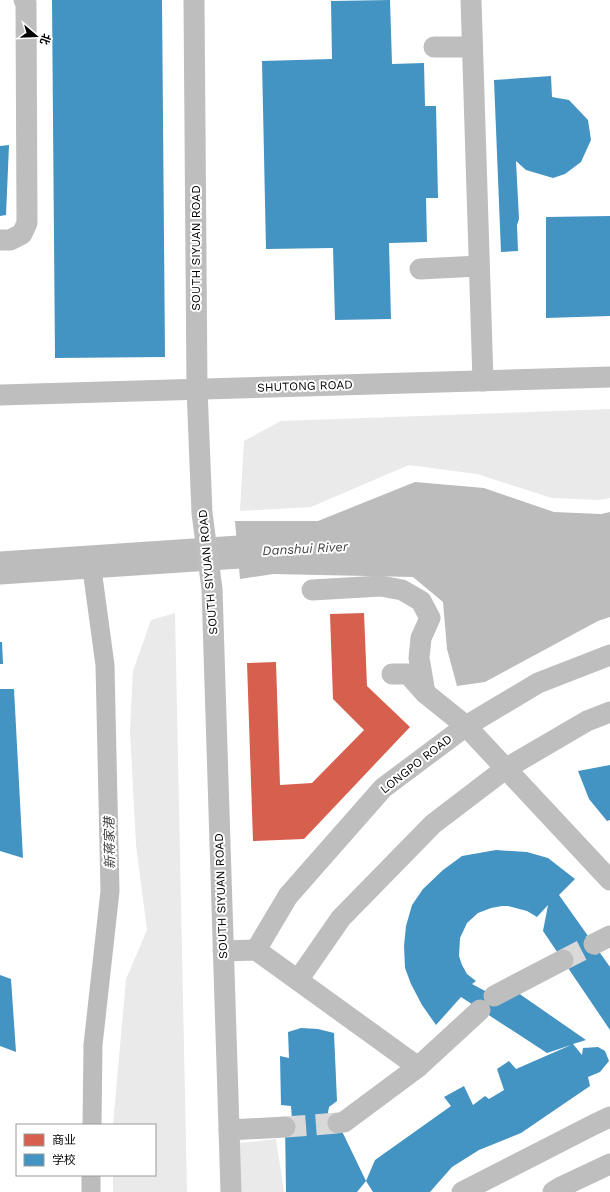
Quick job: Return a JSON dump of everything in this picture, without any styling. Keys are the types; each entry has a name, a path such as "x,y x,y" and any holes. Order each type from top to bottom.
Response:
{"street":[{"path":"0,240 10,240 22,234 27,223 26,3 24,0"},
{"name":"SOUTH SIYUAN ROAD","path":"194,0 197,389 202,513 212,589 231,1192"},
{"path":"471,0 483,381"},
{"path":"434,47 472,47"},
{"path":"420,269 479,266"},
{"name":"SHUTONG ROAD","path":"0,395 610,377"},
{"path":"312,590 381,586 402,590 421,601 430,618 421,638 419,658 425,693"},
{"name":"LONGPO ROAD","path":"256,950 288,896 383,788 466,726 538,683 610,655"},
{"path":"392,674 408,674 425,693 466,726 610,880"},
{"path":"298,980 341,918 433,824 505,769 587,721 610,712"},
{"path":"223,951 256,950 418,1067"},
{"path":"338,1123 344,1122 418,1067 487,1003 563,960"},
{"path":"462,1192 610,1117"},
{"path":"229,1130 285,1127"},
{"path":"553,1192 610,1164"}],"shaded area":[{"path":"610,409 610,498 599,500 552,498 477,474 409,465 311,507 240,511 244,441 281,421"},
{"path":"175,613 187,1192 113,1192 113,1176 156,1176 156,1124 113,1124 126,979 147,930 136,845 130,730 133,671 151,620"},
{"path":"276,1139 284,1192 231,1192 230,1144"}],"water":[{"path":"415,482 484,488 554,512 601,514 610,512 610,617 598,621 485,682 457,686 447,649 443,602 413,577 273,574 240,579 235,521 318,521"}],"building: 商业":[{"path":"364,613 367,686 410,727 304,839 253,841 247,663 276,662 280,785 312,783 364,730 333,699 330,614"}],"building: 学校":[{"path":"52,0 162,0 165,357 55,358"},
{"path":"390,0 392,64 424,63 425,106 436,106 438,198 426,198 427,242 389,243 391,319 335,320 333,248 266,249 262,61 332,59 331,1"},
{"path":"551,76 552,97 569,100 588,120 591,140 581,162 565,174 553,178 526,170 516,161 519,219 517,225 518,251 501,252 494,80"},
{"path":"9,145 6,215 0,216 0,146"},
{"path":"610,216 610,316 546,318 546,217"},
{"path":"0,642 2,642 3,664 0,664"},
{"path":"0,689 14,689 23,858 0,851"},
{"path":"610,765 610,820 607,821 589,799 578,771"},
{"path":"496,850 527,852 548,858 575,879 559,895 610,967 610,1030 543,931 548,905 537,917 527,911 508,906 491,908 478,913 467,923 460,938 459,956 467,974 476,981 472,984 500,999 511,988 586,1040 573,1044 582,1055 583,1048 598,1047 605,1051 609,1061 600,1072 588,1077 590,1086 521,1133 479,1150 452,1167 430,1192 373,1192 366,1181 375,1160 451,1106 444,1097 464,1086 473,1105 485,1096 489,1099 504,1090 497,1069 509,1061 516,1069 571,1045 547,1053 461,997 436,1025 422,1005 411,984 405,968 404,946 406,926 412,905 423,889 443,870 462,856"},
{"path":"0,975 11,979 16,1052 0,1046"},
{"path":"301,1028 318,1029 334,1033 337,1101 329,1107 327,1118 338,1123 366,1181 357,1192 286,1192 285,1122 292,1119 291,1106 281,1105 280,1056 289,1058 288,1032"}],"waterway":[{"name":"Danshui River","path":"0,568 284,549"},
{"name":"新蒋家港","path":"91,562 105,665 110,891 93,1045 92,1124"},
{"name":"新蒋家港","path":"91,1176 91,1192"}],"tunnel":[{"path":"563,960 594,944"},
{"path":"285,1127 338,1123"}]}
